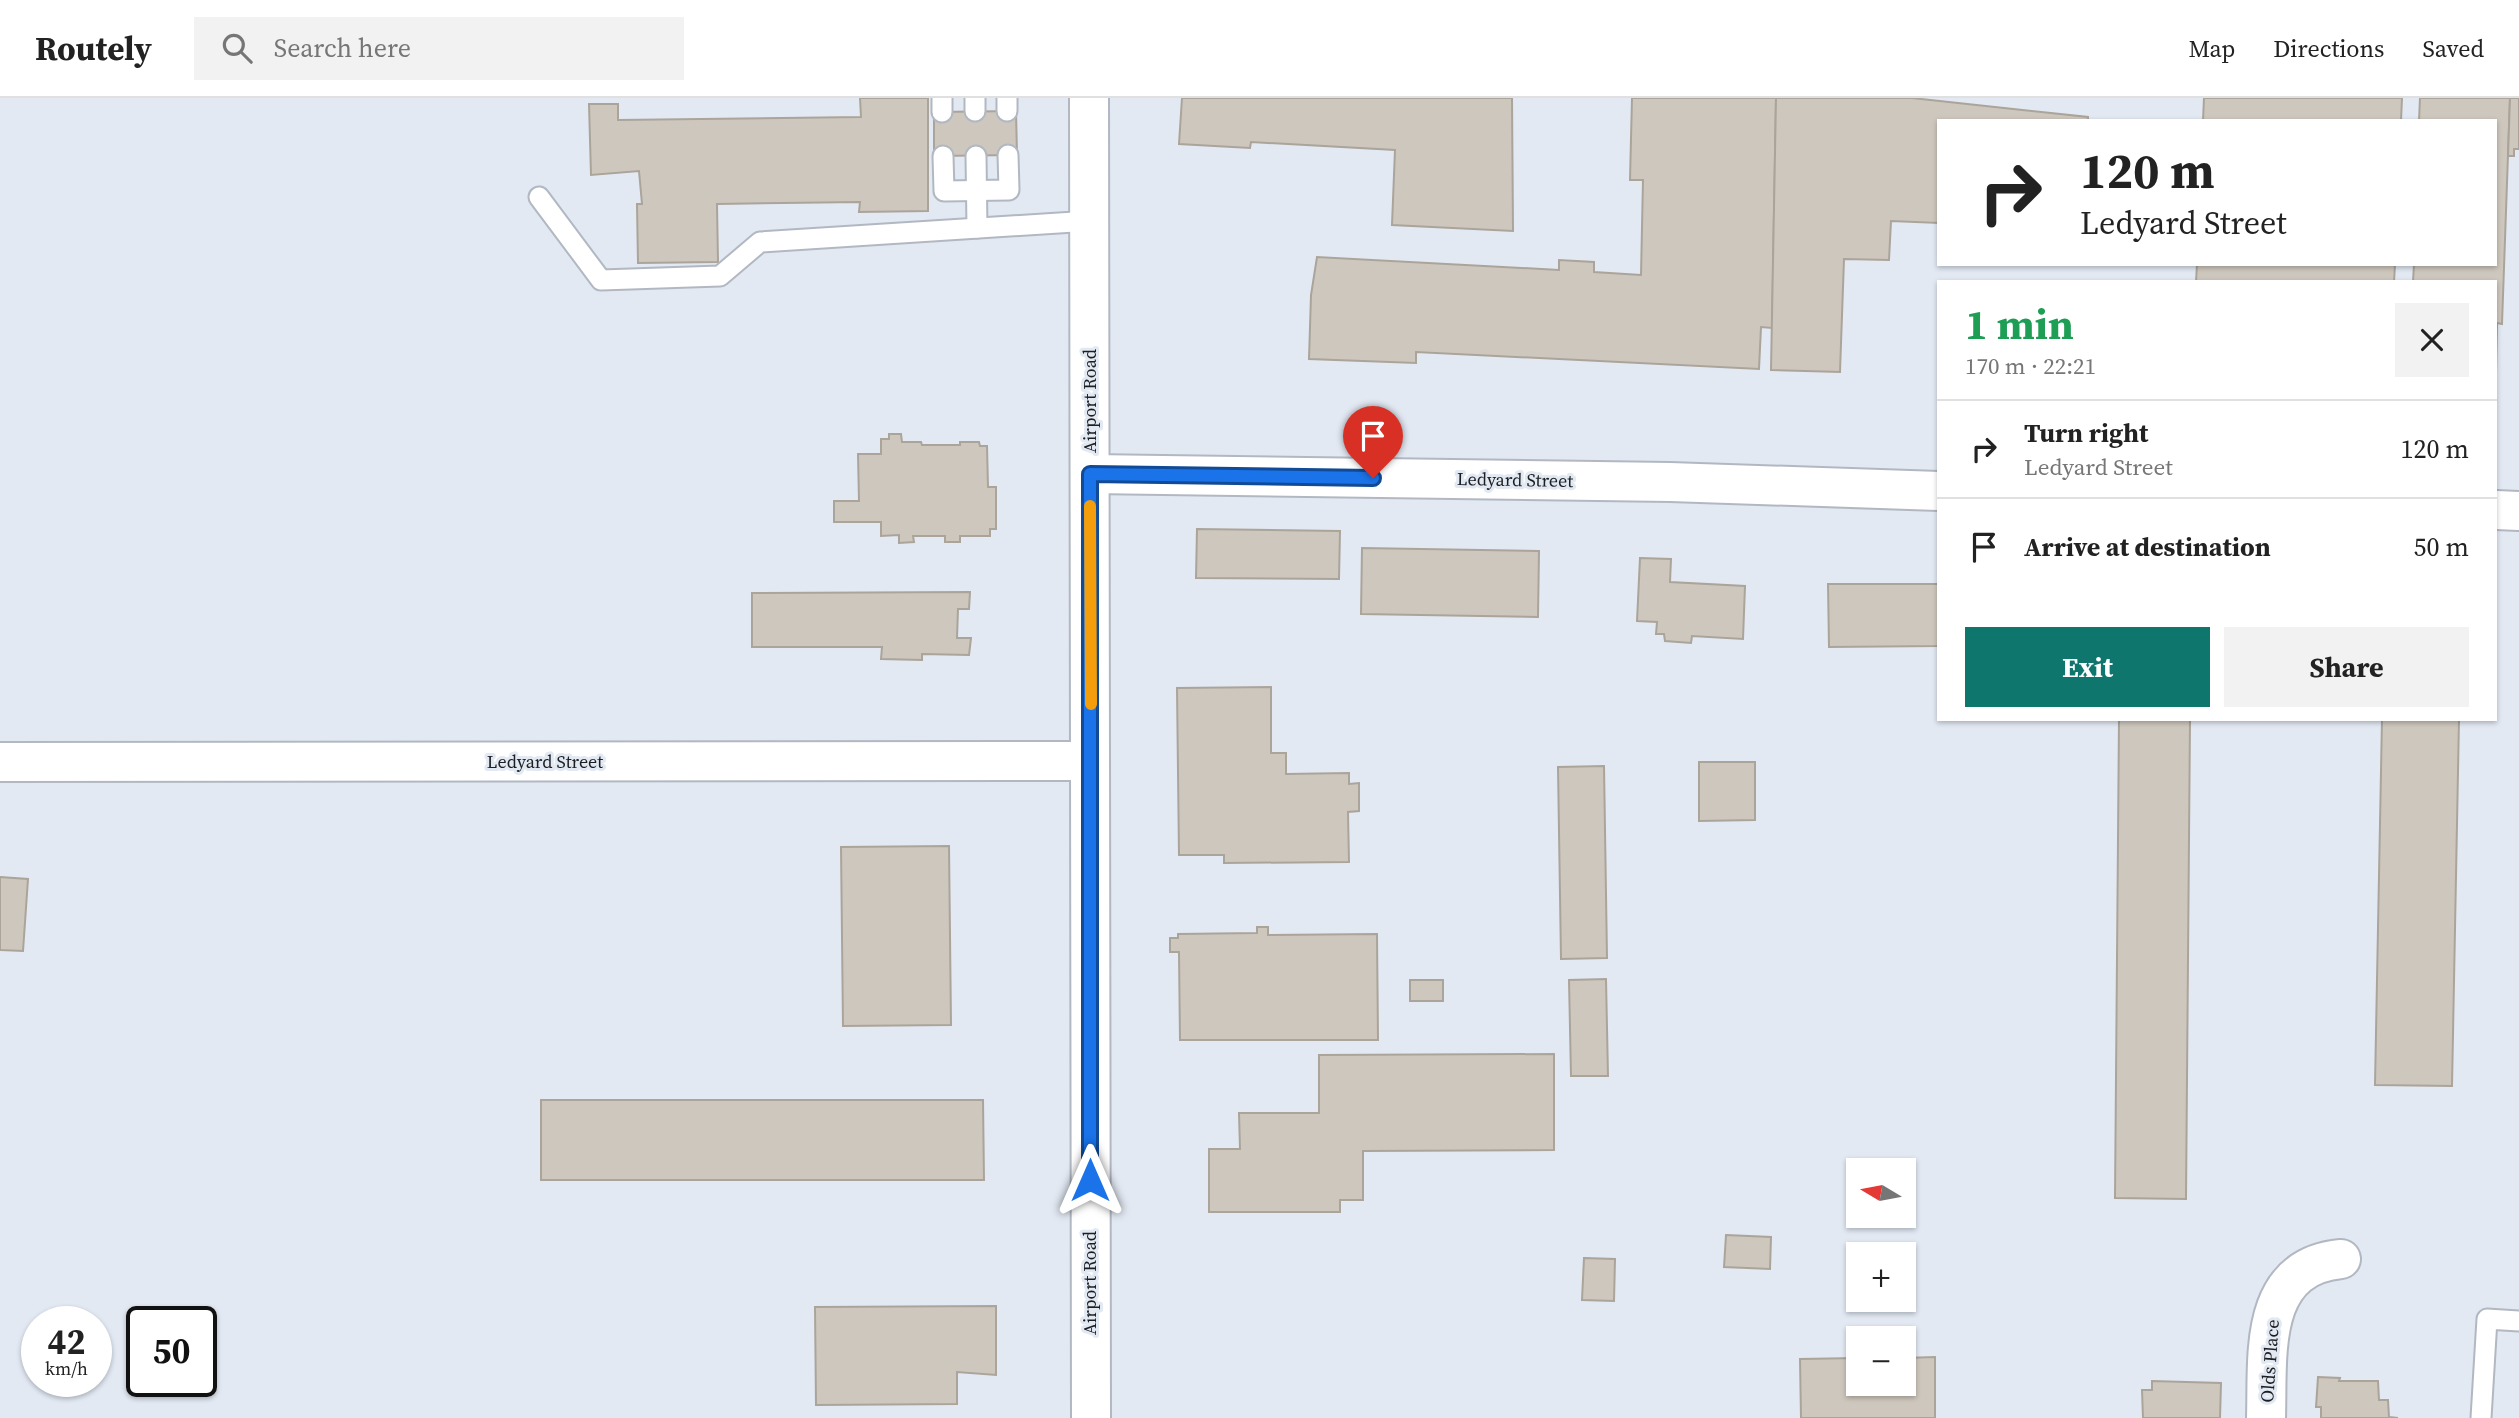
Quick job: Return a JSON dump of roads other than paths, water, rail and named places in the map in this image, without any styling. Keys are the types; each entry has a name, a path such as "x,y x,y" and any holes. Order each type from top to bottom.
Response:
{"street":[{"name":"Airport Road","path":"1089,98 1091,1418"},
{"name":"Ledyard Street","path":"1090,474 1670,482 1937,491"},
{"path":"2497,510 2519,511"},
{"name":"Ledyard Street","path":"0,762 1090,761"},
{"name":"Olds Place","path":"2266,1418 2269,1334 2279,1300 2289,1284 2304,1270 2321,1262 2341,1259"}],"lane":[{"path":"943,156 944,191 976,191 1009,190 1008,155"},
{"path":"976,156 977,228"},
{"path":"539,197 601,280 720,276 760,242 1090,221"},
{"path":"2480,1418 2487,1320 2519,1321"}]}
